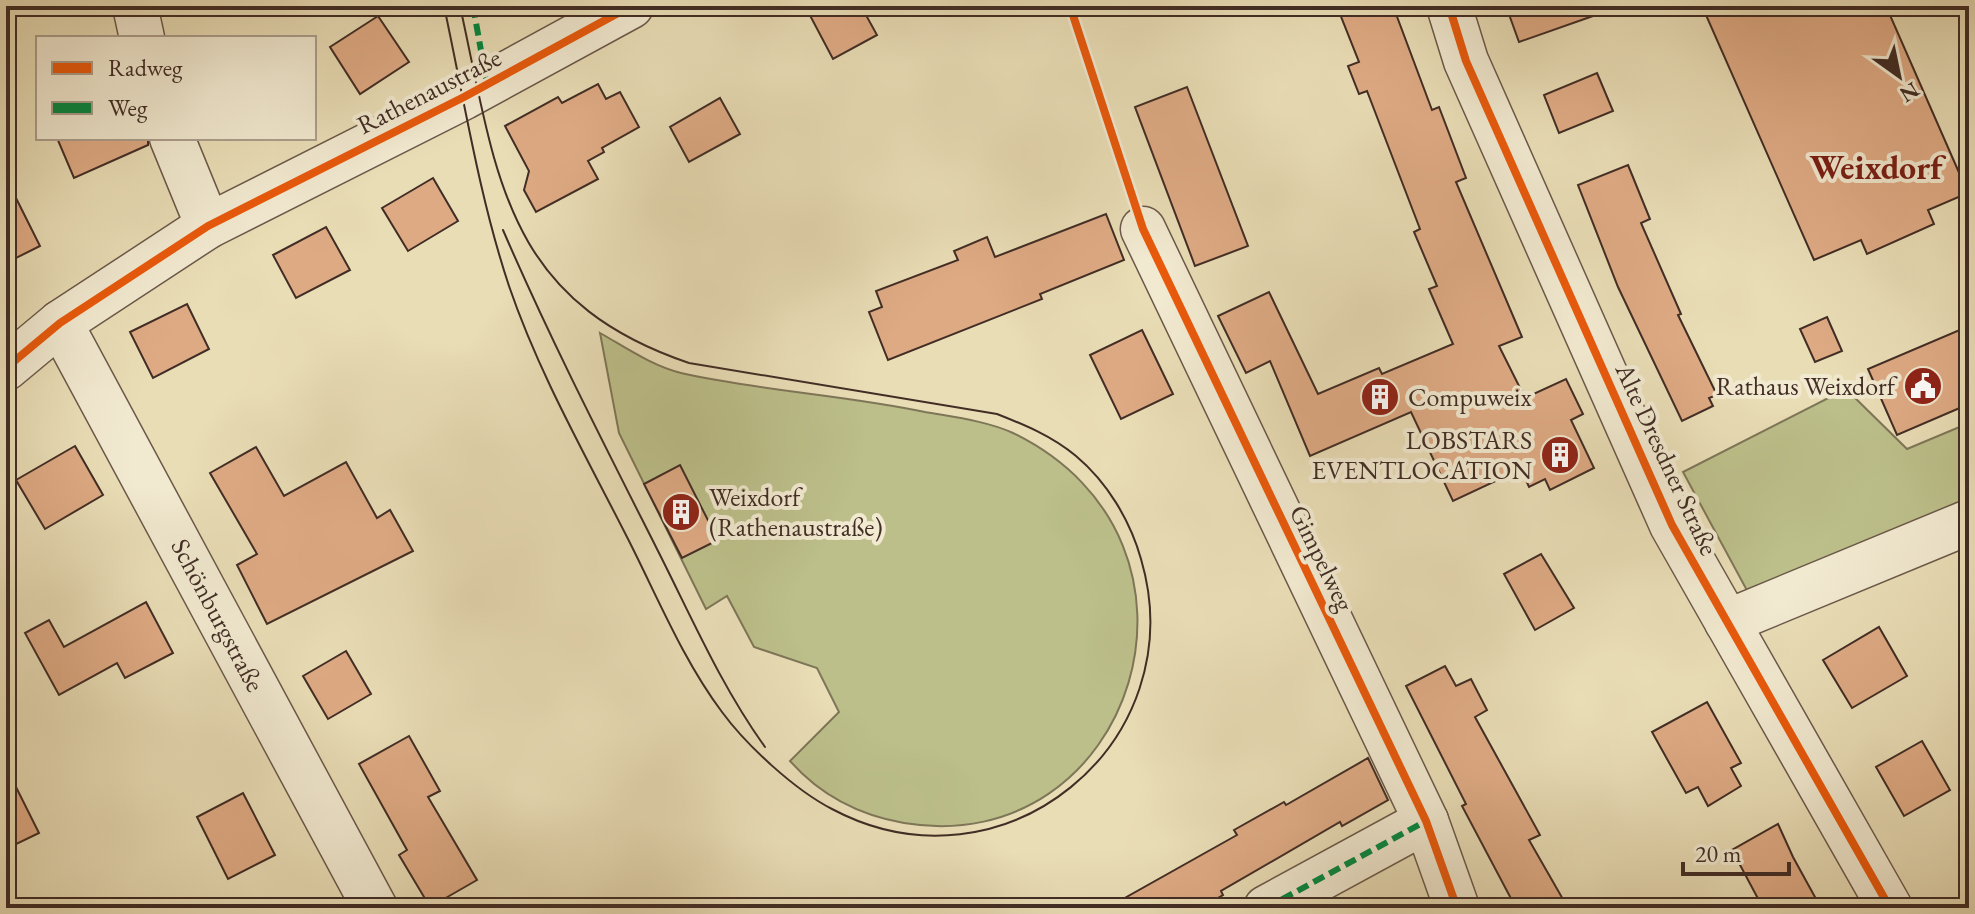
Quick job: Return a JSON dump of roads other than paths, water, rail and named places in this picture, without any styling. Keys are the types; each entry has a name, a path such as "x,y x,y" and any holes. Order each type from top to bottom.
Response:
{"street":[{"path":"135,6 142,36"},
{"name":"Rathenaustraße","path":"6,368 60,323 208,226 464,97 631,6"},
{"name":"Alte Dresdner Straße","path":"1449,6 1466,61 1672,525 1890,908"},
{"path":"173,140 208,226"},
{"name":"Gimpelweg","path":"1143,229 1426,821 1457,908"},
{"name":"Schönburgstraße","path":"60,323 375,908"},
{"path":"1727,622 1969,522"},
{"path":"1266,908 1426,821"}],"tram line":[{"path":"444,6 489,217 521,319 564,414 671,627 708,692 732,725 772,766 818,801 897,832 960,834 1019,818 1071,787 1112,743 1140,688 1150,626 1141,559 1131,530 1098,478 1067,449 997,414 689,363 627,336 580,304 545,267 519,224 500,176 485,124 460,6"},
{"path":"503,230 539,311 707,650 734,700 765,747"}],"place":[{"name":"Rathaus Weixdorf","path":"1923,386"},
{"name":"Compuweix","path":"1380,397"},
{"name":"LOBSTARS EVENTLOCATION","path":"1560,455"},
{"name":"Weixdorf (Rathenaustraße)","path":"681,512"}],"district":[{"name":"Weixdorf","path":"1876,167"}]}
